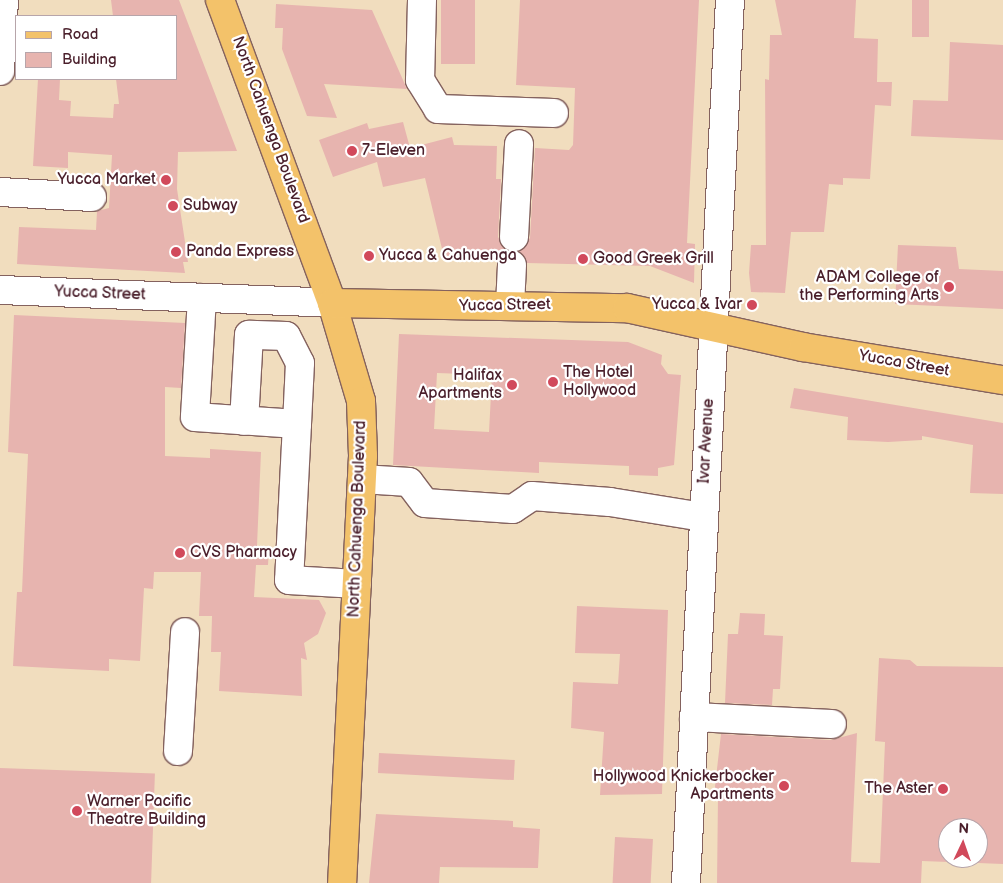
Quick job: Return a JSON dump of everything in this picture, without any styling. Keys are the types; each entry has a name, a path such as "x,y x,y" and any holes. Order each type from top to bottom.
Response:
{"main road":[{"name":"North Cahuenga Boulevard","path":"220,0 332,303 361,401 362,479 342,883"},
{"name":"Yucca Street","path":"332,303 628,308 714,327 1003,380"}],"street":[{"path":"0,71 4,0"},
{"path":"422,0 420,80 438,109 554,113"},
{"name":"Ivar Avenue","path":"686,883 730,0"},
{"path":"514,237 519,144"},
{"path":"0,192 92,197"},
{"path":"510,306 512,265"},
{"name":"Yucca Street","path":"0,290 332,303"},
{"path":"202,298 195,417 297,424"},
{"path":"244,420 249,335 286,336 300,363 289,580 357,584"},
{"path":"362,479 408,482 425,503 513,509 532,496 610,502 703,517"},
{"path":"178,751 185,632"},
{"path":"694,717 832,724"}],"building":[{"path":"111,0 179,0 237,151 178,152 177,189 188,262 183,262 185,273 17,264 19,227 96,230 97,211 109,208 112,155 68,152 68,168 33,166 38,80 60,80 59,100 71,101 70,116 113,118 114,104 119,104 116,80 178,80 178,15 113,15"},
{"path":"441,0 475,0 475,64 441,64"},
{"path":"520,0 699,0 687,243 695,244 694,283 650,266 527,263 519,251 530,238 535,148 569,150 573,145 575,88 516,85"},
{"path":"775,0 856,0 854,38 878,39 877,82 892,82 891,106 875,105 870,179 843,178 843,185 829,184 824,232 791,232 785,293 751,292 749,273 751,245 766,245 765,79 769,80 770,35 782,35"},
{"path":"912,0 929,0 929,37 912,37"},
{"path":"276,4 372,10 407,89 324,84 337,118 307,116 282,49 283,28 275,28"},
{"path":"950,42 1003,45 1003,140 911,136 913,100 948,101"},
{"path":"403,122 410,148 452,137 454,145 497,146 496,179 501,179 498,237 507,251 498,261 444,257 425,178 383,187 377,162 333,177 319,140 367,123 369,129"},
{"name":"ADAM College of the Performing Arts","path":"898,245 956,247 959,269 1003,271 1003,309 895,304"},
{"path":"14,315 185,323 181,388 165,387 165,456 210,458 210,449 261,452 257,546 269,547 268,565 256,565 254,597 319,600 326,613 318,634 304,643 307,660 301,658 302,696 219,691 221,652 211,652 212,616 199,616 201,572 154,572 153,589 144,588 140,661 109,659 109,671 13,666 17,592 22,592 28,454 8,452"},
{"path":"399,334 628,342 662,355 661,364 668,374 681,375 674,465 658,468 658,476 629,475 629,466 539,462 539,473 393,465","holes":["437,373 492,375 489,432 434,429"]},
{"path":"794,388 1003,423 1003,494 970,493 973,445 922,436 922,440 888,442 847,440 848,417 790,408"},
{"path":"577,606 668,610 662,794 600,795 604,732 571,728 573,682 618,684 620,654 575,653"},
{"path":"740,613 765,614 764,635 783,636 780,689 773,689 772,705 725,703 728,634 738,634"},
{"path":"879,658 910,660 917,666 1003,667 1003,864 988,863 988,818 938,818 938,862 922,861 921,883 717,883 718,796 714,795 721,734 831,740 857,733 851,862 880,863 885,742 875,741"},
{"path":"379,753 515,760 514,780 378,773"},
{"name":"Warner Pacific Theatre Building","path":"0,768 155,773 151,883 0,883"},
{"path":"376,814 513,821 513,827 540,829 538,868 440,867 439,883 369,883"},
{"path":"615,837 653,839 651,883 613,883"}],"place":[{"name":"7-Eleven","path":"352,151"},
{"name":"Yucca Market","path":"166,180"},
{"name":"Subway","path":"173,206"},
{"name":"Panda Express","path":"176,252"},
{"name":"Yucca & Cahuenga","path":"369,256"},
{"name":"Good Greek Grill","path":"583,259"},
{"name":"ADAM College of the Performing Arts","path":"949,287"},
{"name":"Yucca & Ivar","path":"752,305"},
{"name":"The Hotel Hollywood","path":"553,382"},
{"name":"Halifax Apartments","path":"512,385"},
{"name":"CVS Pharmacy","path":"180,553"},
{"name":"Hollywood Knickerbocker Apartments","path":"784,786"},
{"name":"The Aster","path":"943,789"},
{"name":"Warner Pacific Theatre Building","path":"77,811"}]}
